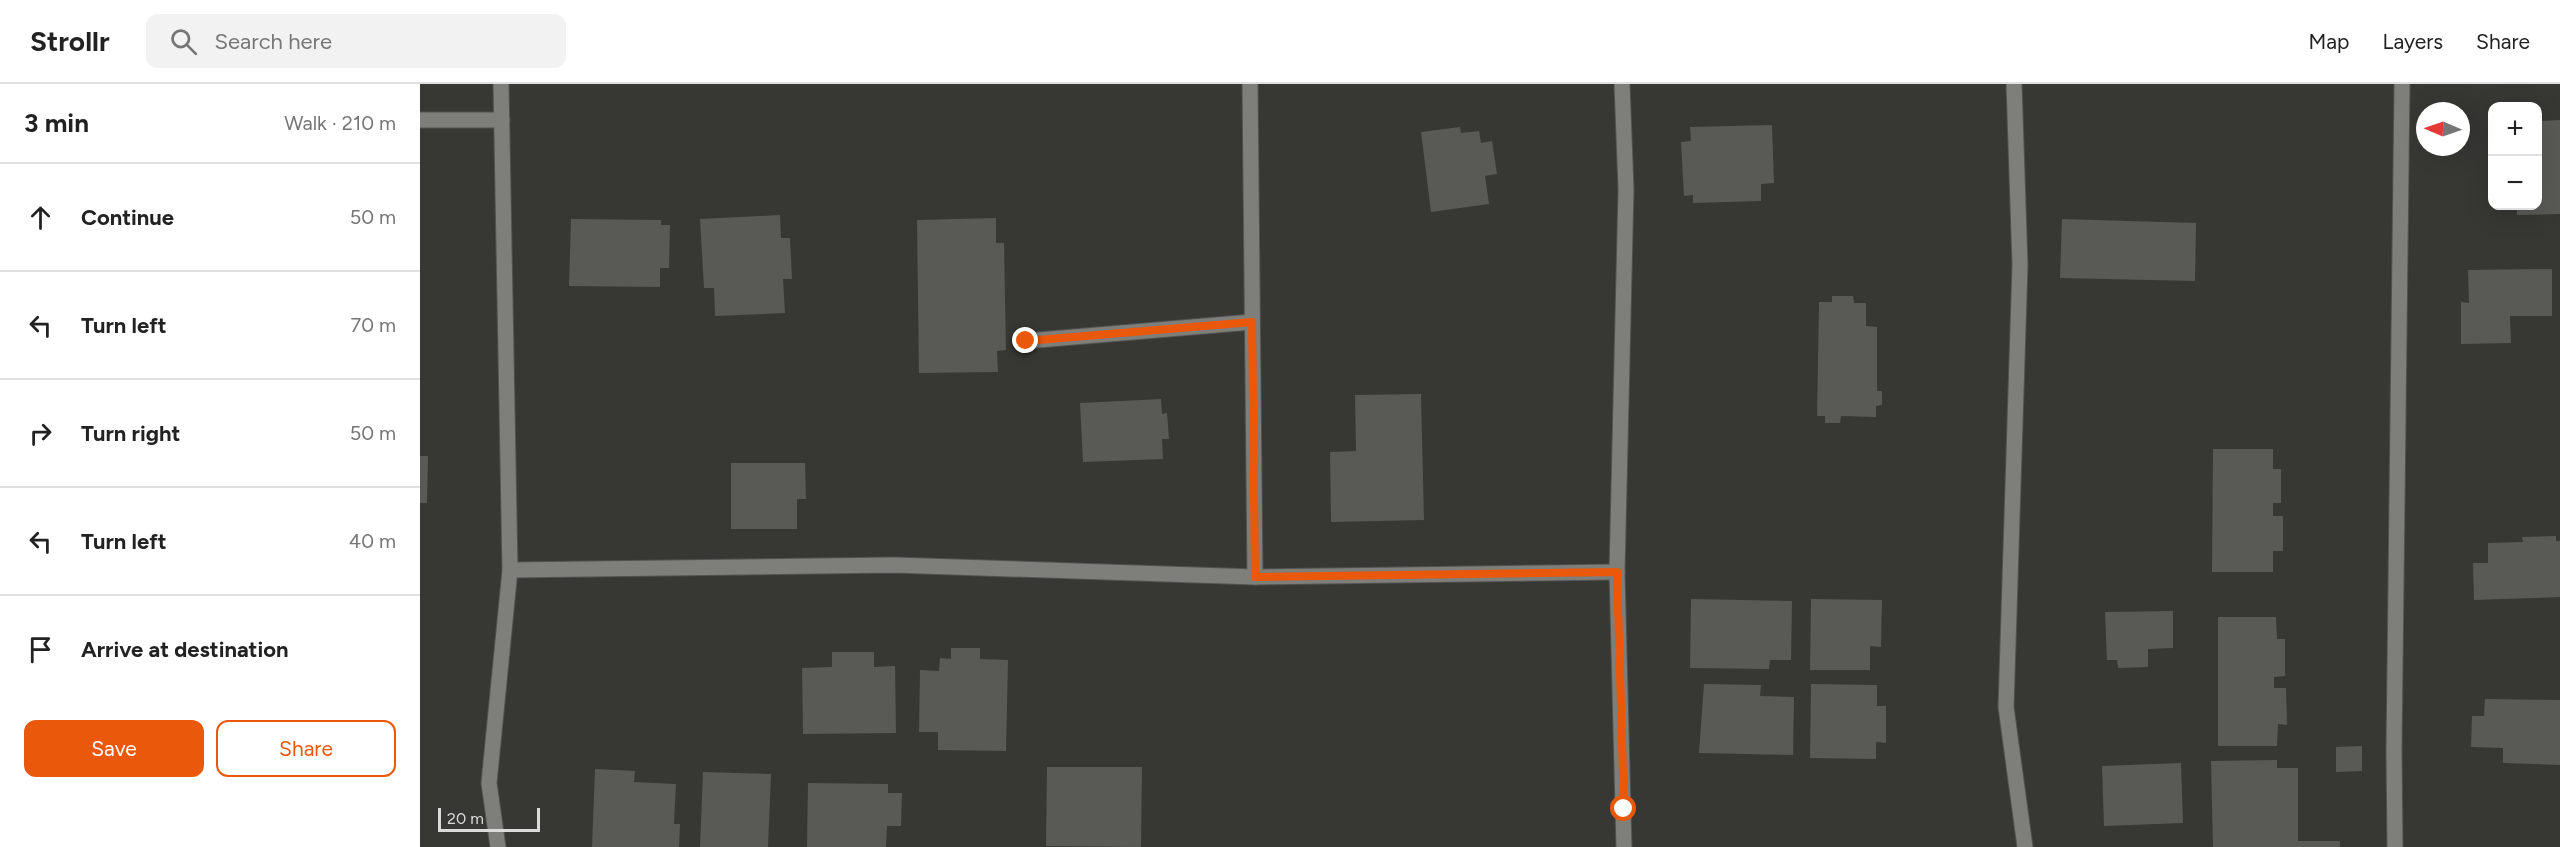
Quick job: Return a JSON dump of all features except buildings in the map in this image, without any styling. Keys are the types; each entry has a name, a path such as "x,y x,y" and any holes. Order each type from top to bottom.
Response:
{"street":[{"path":"498,847 489,783 510,570 501,84"},
{"path":"1250,84 1255,577"},
{"path":"1622,84 1626,189 1617,572 1624,847"},
{"path":"2014,84 2020,266 2006,707 2025,847"},
{"path":"2396,847 2394,750 2402,84"},
{"path":"420,120 502,120"},
{"path":"1026,341 1252,322"},
{"path":"510,570 894,565 1255,577 1617,572"}],"route":[{"path":"1026,341 1252,322 1255,577 1617,572 1624,809"}]}
